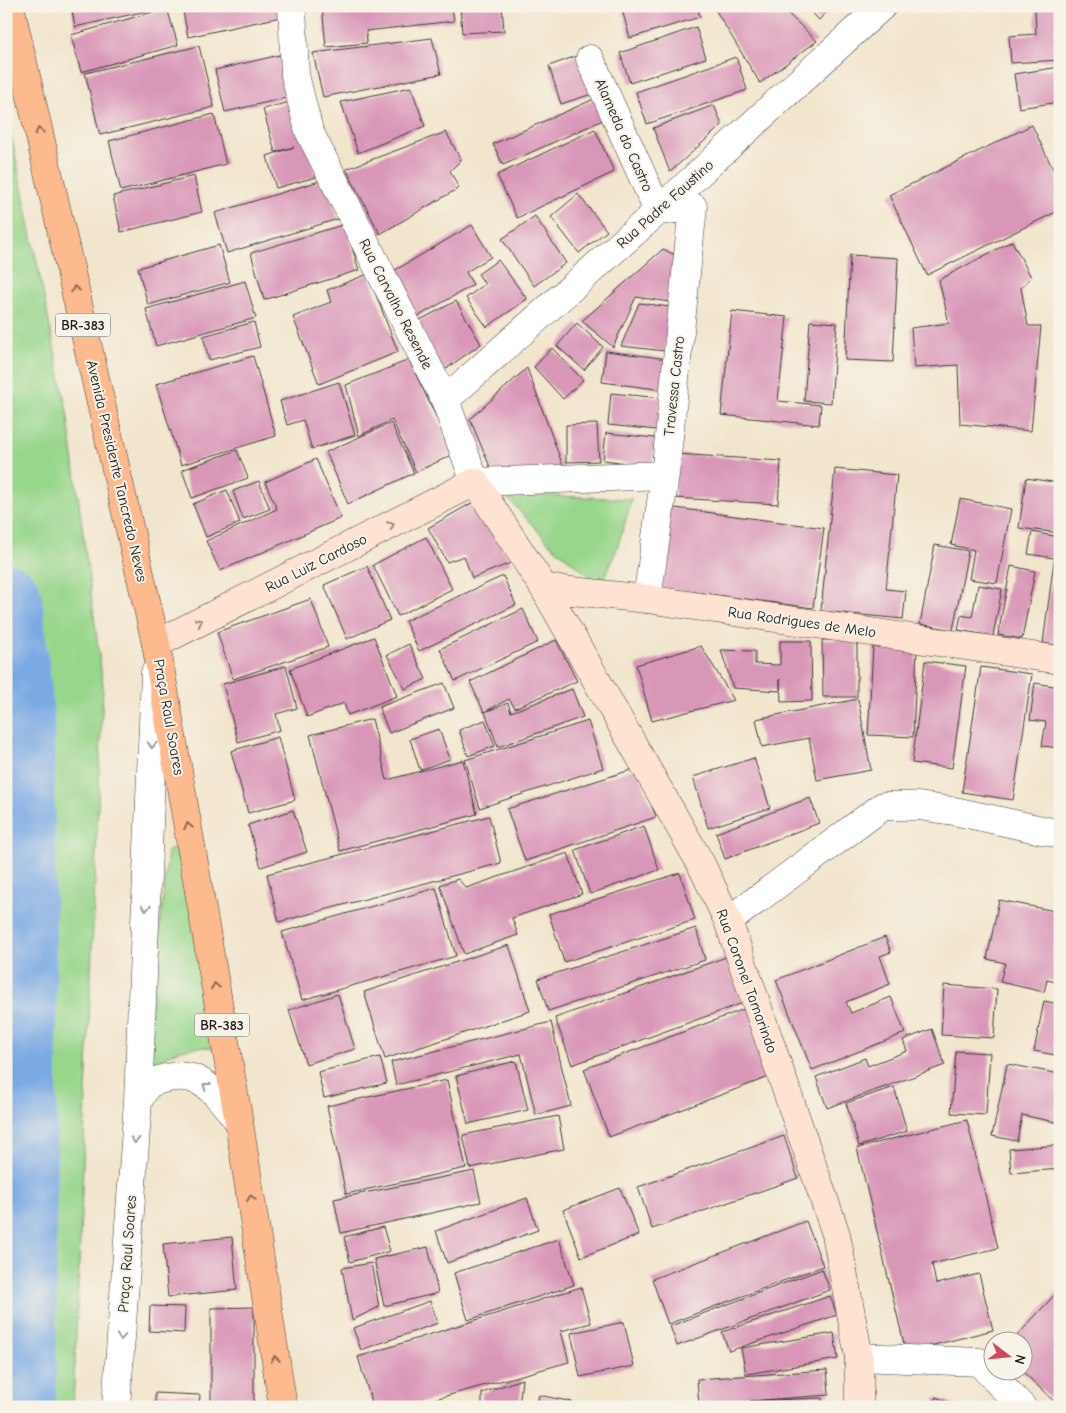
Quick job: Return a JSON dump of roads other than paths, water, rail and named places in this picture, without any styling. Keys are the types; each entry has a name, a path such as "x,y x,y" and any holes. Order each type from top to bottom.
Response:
{"highway":[{"name":"Avenida Presidente Tancredo Neves","path":"10,6 156,644"},
{"name":"Praça Raul Soares","path":"156,644 239,1122 283,1407"}],"street":[{"name":"Rua Carvalho Resende","path":"292,6 295,75 309,131 445,400 475,482 544,588"},
{"name":"Rua Padre Faustino","path":"445,400 658,211 882,6"},
{"name":"Alameda do Castro","path":"590,59 658,211"},
{"name":"Travessa Castro","path":"647,600 665,475 693,207 658,211"},
{"path":"475,482 665,475"},
{"name":"Rua Luiz Cardoso","path":"156,644 475,482"},
{"name":"Rua Rodrigues de Melo","path":"544,588 647,600 1060,660"},
{"name":"Rua Coronel Tamarindo","path":"544,588 702,864 728,921 836,1234 859,1357 859,1407"},
{"name":"Praça Raul Soares","path":"116,1407 138,1101 156,644"},
{"path":"728,921 884,806 918,806 954,811 1060,834"},
{"name":"Praça Raul Soares","path":"138,1101 148,1084 175,1075 191,1077 204,1084 220,1098 239,1122"},
{"path":"859,1357 979,1362 1022,1407"}],"waterway":[{"path":"6,599 18,716 21,1081 20,1407"}]}
